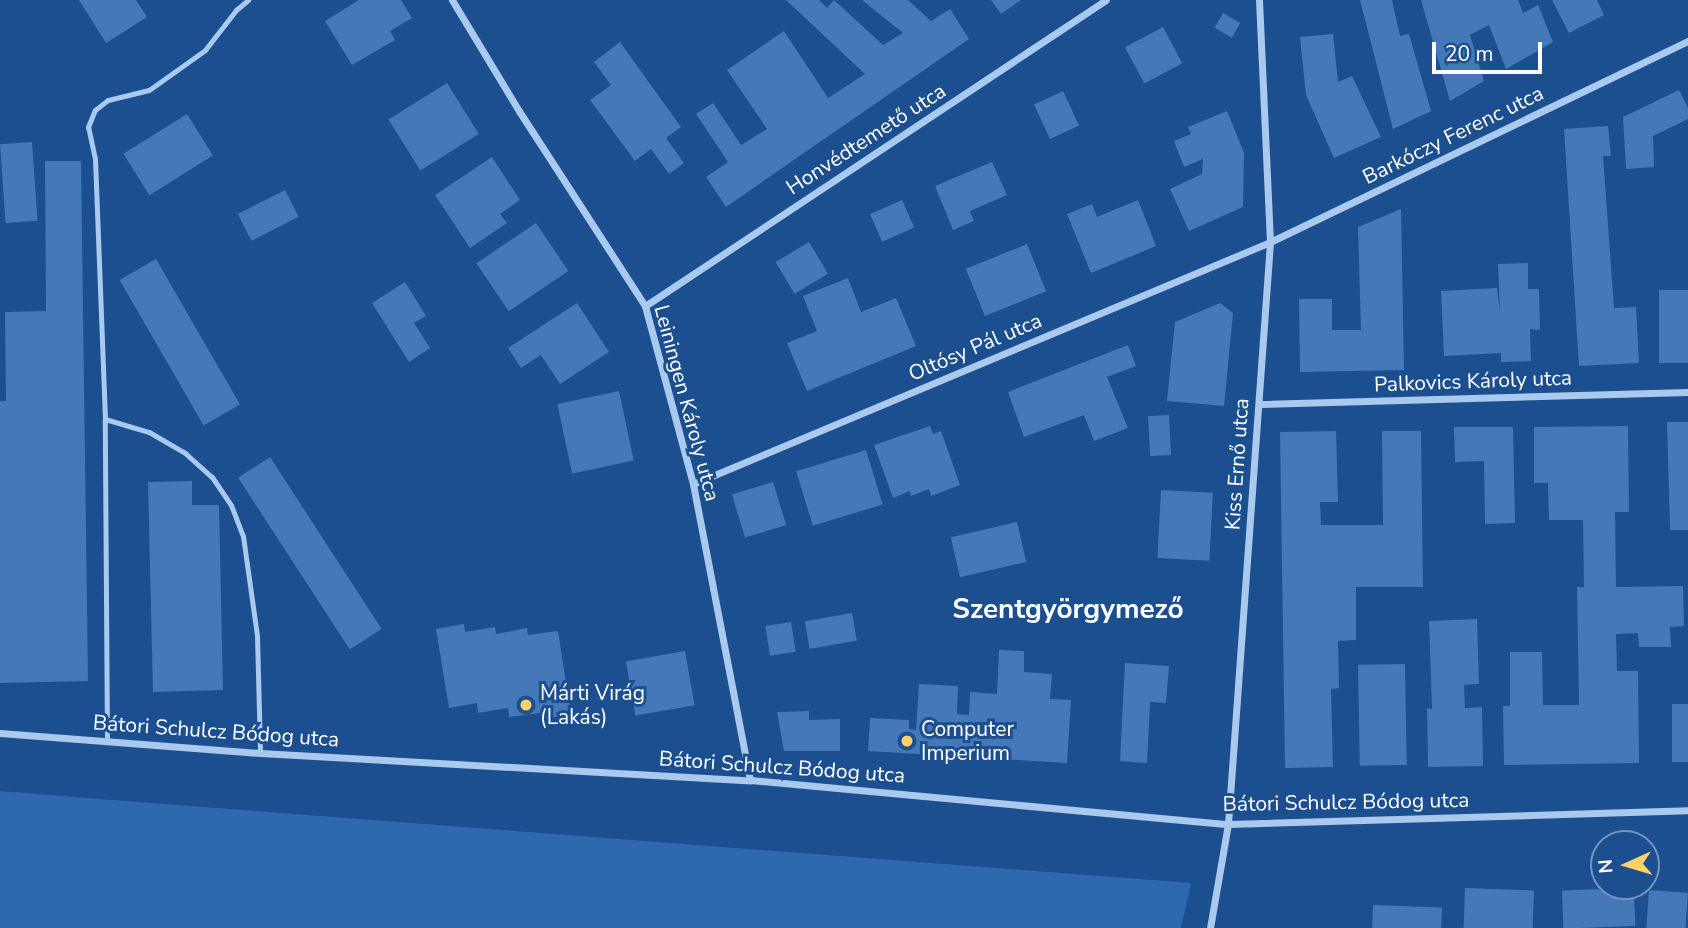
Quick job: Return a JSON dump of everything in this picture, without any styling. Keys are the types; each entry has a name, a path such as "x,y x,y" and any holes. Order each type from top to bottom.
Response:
{"street":[{"name":"Leiningen Károly utca","path":"452,0 519,111 645,306 693,484 750,780"},
{"name":"Honvédtemető utca","path":"645,306 1106,0"},
{"name":"Kiss Ernő utca","path":"1210,928 1228,824 1270,242 1259,0"},
{"name":"Barkóczy Ferenc utca","path":"1270,242 1688,41"},
{"name":"Oltósy Pál utca","path":"693,484 1270,242"},
{"name":"Palkovics Károly utca","path":"1259,404 1688,392"},
{"name":"Bátori Schulcz Bódog utca","path":"0,733 260,753 750,780 1228,824 1688,810"}],"lane":[{"path":"107,741 105,419 95,159 88,127 95,110 108,100 149,90 205,50 236,10 248,0"},
{"path":"105,419 149,432 185,453 212,477 231,505 243,536 257,636 260,753"}],"shaded area":[{"path":"0,791 1191,883 1181,928 0,928"}],"building":[{"path":"79,0 136,0 147,17 106,43"},
{"path":"359,0 401,0 412,18 390,31 395,40 352,65 325,21"},
{"path":"786,0 819,0 827,8 834,0 883,45 903,33 862,0 908,0 931,21 950,9 969,39 726,207 706,177 728,162 696,114 713,103 741,145 767,129 727,70 784,31 828,98 865,74"},
{"path":"991,0 1021,0 1001,14"},
{"path":"1360,0 1392,0 1400,36 1409,34 1431,111 1393,129"},
{"path":"1421,0 1518,0 1523,13 1538,5 1553,42 1506,69 1489,25 1470,35 1484,81 1450,101"},
{"path":"1552,0 1597,0 1604,15 1569,33"},
{"path":"1223,13 1240,23 1232,38 1214,28"},
{"path":"1163,27 1182,63 1144,83 1125,47"},
{"path":"1333,34 1338,82 1352,76 1381,137 1334,158 1306,95 1300,37"},
{"path":"620,42 681,127 666,138 684,163 669,174 651,149 635,161 590,100 611,85 594,62"},
{"path":"447,83 479,134 420,170 388,120"},
{"path":"1679,90 1688,108 1688,119 1653,136 1654,167 1626,169 1623,117"},
{"path":"1063,91 1079,125 1050,139 1034,105"},
{"path":"1227,111 1244,153 1243,207 1189,231 1170,189 1202,174 1203,159 1184,167 1174,141 1191,134 1188,127"},
{"path":"187,114 213,156 149,195 123,154"},
{"path":"1608,126 1611,156 1603,156 1614,308 1636,307 1639,363 1579,366 1564,129"},
{"path":"32,142 38,221 6,223 0,144"},
{"path":"492,157 520,200 500,214 507,223 470,248 435,195"},
{"path":"45,161 81,161 88,681 0,683 0,401 6,401 5,312 46,311"},
{"path":"992,162 1007,195 970,211 974,221 953,230 935,186"},
{"path":"285,190 299,217 251,241 238,214"},
{"path":"902,200 914,227 882,242 870,214"},
{"path":"1138,200 1156,246 1091,273 1067,214 1092,204 1097,217"},
{"path":"1401,209 1404,370 1300,372 1299,299 1332,299 1332,330 1361,330 1358,227"},
{"path":"536,223 568,271 509,311 476,263"},
{"path":"809,242 828,274 795,294 776,262"},
{"path":"1027,244 1046,291 985,316 966,269"},
{"path":"156,259 240,404 204,425 120,280"},
{"path":"1528,263 1528,289 1539,289 1540,330 1530,329 1531,361 1501,362 1501,353 1444,356 1441,291 1497,288 1500,313 1498,264"},
{"path":"848,278 861,312 896,298 916,346 807,391 787,343 817,331 803,296"},
{"path":"405,282 426,316 414,323 430,348 409,362 372,303"},
{"path":"1659,290 1688,290 1688,363 1659,363"},
{"path":"577,303 609,352 560,384 541,355 521,368 508,348"},
{"path":"1220,303 1233,313 1224,406 1167,401 1175,322"},
{"path":"1128,345 1136,366 1107,377 1128,428 1094,441 1084,415 1024,437 1008,392"},
{"path":"619,391 634,460 572,474 557,404"},
{"path":"1169,415 1171,455 1150,456 1148,416"},
{"path":"1667,422 1688,422 1688,530 1670,530"},
{"path":"930,426 933,434 941,431 960,485 931,496 929,489 911,496 910,491 893,498 874,445"},
{"path":"1628,426 1629,512 1615,512 1616,587 1683,586 1684,626 1670,627 1671,647 1639,647 1638,633 1616,634 1617,671 1638,671 1639,763 1504,765 1503,706 1510,706 1510,652 1542,652 1543,705 1579,705 1577,587 1584,587 1583,520 1549,520 1548,483 1534,483 1534,427"},
{"path":"1454,427 1513,427 1515,523 1485,524 1484,461 1455,462"},
{"path":"1336,431 1338,502 1320,502 1321,525 1383,525 1382,431 1421,431 1423,587 1356,587 1356,640 1338,641 1339,688 1331,689 1333,767 1285,768 1280,432"},
{"path":"866,450 883,505 813,526 796,471"},
{"path":"270,457 382,629 350,650 238,478"},
{"path":"192,481 192,505 219,505 223,690 153,692 148,482"},
{"path":"773,482 786,525 745,538 732,495"},
{"path":"1161,490 1213,493 1209,561 1157,558"},
{"path":"1017,522 1026,562 960,577 951,537"},
{"path":"852,613 857,641 810,649 805,621"},
{"path":"1477,619 1479,684 1464,685 1465,708 1482,707 1483,766 1428,767 1427,708 1432,709 1429,621"},
{"path":"791,622 796,652 770,656 765,626"},
{"path":"464,624 465,632 495,627 496,634 527,628 528,635 558,631 571,715 541,719 540,713 509,717 508,708 478,713 477,703 449,708 436,629"},
{"path":"999,650 1024,651 1024,672 1052,674 1050,699 1071,700 1067,763 868,751 870,718 909,720 909,729 916,730 919,684 958,686 957,714 969,715 970,692 997,694"},
{"path":"685,651 695,705 635,716 626,661"},
{"path":"1125,663 1169,666 1166,703 1150,702 1147,763 1120,761"},
{"path":"1405,664 1407,765 1360,766 1358,665"},
{"path":"1672,704 1688,704 1688,762 1672,762"},
{"path":"809,711 809,720 840,719 840,751 784,751 777,712"},
{"path":"1465,888 1534,890 1533,928 1464,928"},
{"path":"1590,890 1590,900 1634,900 1635,926 1563,928 1562,891"},
{"path":"1660,891 1688,893 1685,928 1646,928 1648,900 1660,900"},
{"path":"1373,905 1442,907 1441,928 1372,928"}],"place":[{"name":"Márti Virág (Lakás)","path":"526,705"},
{"name":"Computer Imperium","path":"907,741"}],"district":[{"name":"Szentgyörgymező","path":"1068,609"}]}
